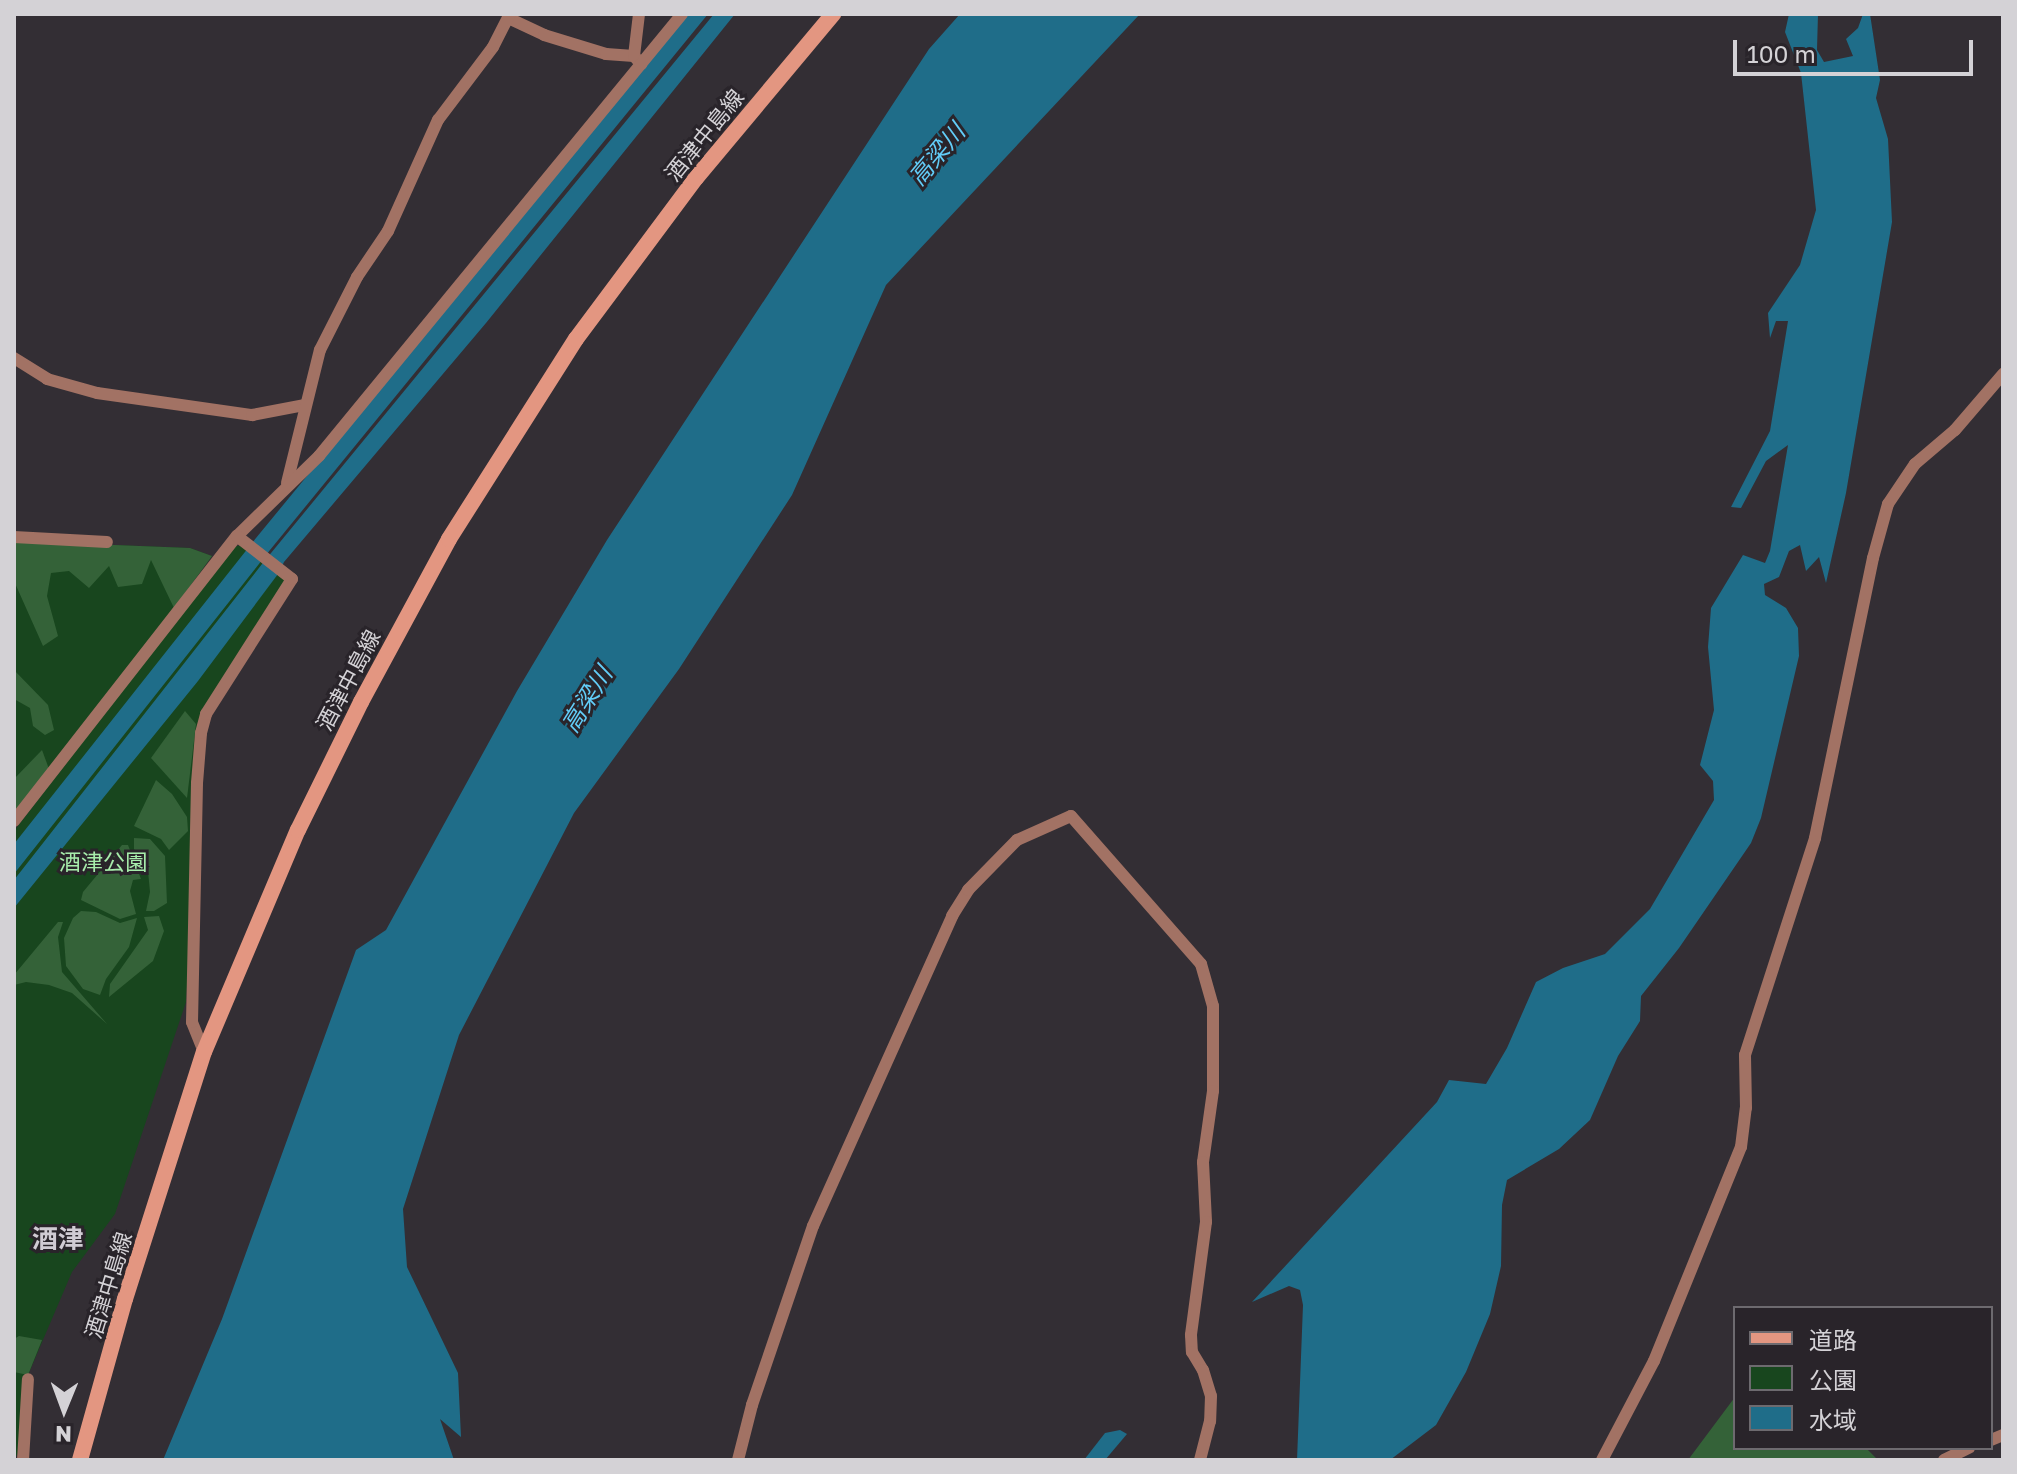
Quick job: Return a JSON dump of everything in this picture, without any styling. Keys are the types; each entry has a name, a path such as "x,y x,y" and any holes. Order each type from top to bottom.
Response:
{"main road":[{"name":"酒津中島線","path":"80,1460 125,1299 204,1052 322,781 449,539 533,404 633,261 696,178 833,14"}],"street":[{"path":"638,60 639,14"},
{"path":"287,483 298,478 328,444 638,60 682,14"},
{"path":"14,821 287,483 320,350 357,277 388,231 438,120 493,47 509,16 544,35 606,54 638,60"},
{"path":"14,358 47,379 97,393 252,415 305,405"},
{"path":"1603,1460 1654,1361 1741,1147 1746,1108 1745,1055 1815,838 1873,558 1888,504 1915,464 1955,430 2003,374"},
{"path":"14,537 107,542"},
{"path":"204,1052 192,1022 197,783 201,733 206,714 219,692 291,587 292,579 242,539"},
{"path":"738,1460 752,1405 813,1226 952,916 968,890 1017,840 1071,816 1201,964 1213,1006 1213,1091 1203,1162 1206,1222 1191,1335 1192,1352 1203,1370 1211,1396 1210,1421 1200,1460"},
{"path":"23,1460 28,1379"},
{"path":"1944,1460 1965,1450"}],"green space":[{"name":"酒津公園","path":"14,541 190,548 212,556 136,659 14,813"},
{"path":"14,541 190,548 212,556 174,608 151,560 142,584 118,587 109,566 89,588 69,571 51,573 47,596 58,636 43,646 14,581"},
{"name":"酒津公園","path":"242,545 286,580 203,711 186,1002 115,1214 72,1272 28,1375 18,1453 14,1460 14,831 233,547"},
{"path":"14,670 48,705 54,730 45,735 33,726 30,708 14,699"},
{"path":"185,711 196,724 187,798 151,758"},
{"path":"42,750 49,769 14,813 14,779"},
{"path":"156,780 172,794 187,817 188,831 169,850 161,839 134,826"},
{"path":"134,838 150,839 165,856 167,903 154,911 146,911 150,892 148,871 134,849"},
{"path":"122,845 128,845 141,879 133,880 130,891 136,914 120,919 81,900 83,892"},
{"path":"81,911 96,912 120,923 137,918 129,947 106,979 100,995 83,989 66,966 64,938 73,918"},
{"path":"159,916 164,931 153,961 109,997 110,984 148,930 144,917"},
{"path":"58,922 63,922 58,937 62,972 107,1024 72,993 49,985 26,982 14,985 14,975"},
{"path":"19,1336 42,1340 28,1375 14,1372 14,1339"},
{"path":"1733,1400 1733,1450 1868,1450 1878,1460 1688,1460"}],"water":[{"path":"687,14 708,14 270,550 14,874 14,844 256,538"},
{"path":"714,14 735,14 486,323 284,562 198,681 14,908 14,880 262,564"},
{"name":"高梁川","path":"960,14 1140,14 886,285 792,495 679,669 574,813 459,1035 403,1209 407,1267 458,1373 461,1437 440,1419 454,1460 163,1460 222,1319 356,950 386,930 517,691 607,540 929,49"},
{"path":"1789,14 1818,14 1817,50 1824,62 1853,56 1846,39 1858,28 1863,14 1870,14 1880,80 1876,98 1888,139 1892,222 1846,493 1826,583 1819,557 1806,571 1800,545 1789,551 1779,577 1764,584 1765,595 1786,608 1798,628 1799,656 1761,818 1751,843 1679,948 1641,996 1640,1021 1618,1056 1590,1120 1559,1149 1507,1180 1502,1205 1501,1266 1490,1314 1466,1372 1436,1425 1390,1460 1297,1460 1303,1305 1300,1290 1289,1286 1252,1302 1437,1102 1449,1080 1486,1084 1507,1048 1536,982 1563,968 1605,954 1650,909 1714,800 1713,781 1700,765 1714,710 1708,647 1711,608 1743,555 1765,563 1770,551 1788,445 1766,461 1741,508 1731,507 1770,431 1788,321 1776,321 1770,338 1768,313 1800,265 1816,210 1801,73 1785,32"},
{"path":"1120,1430 1127,1434 1105,1460 1084,1460 1105,1433"}],"district":[{"name":"酒津","path":"58,1239"}]}
